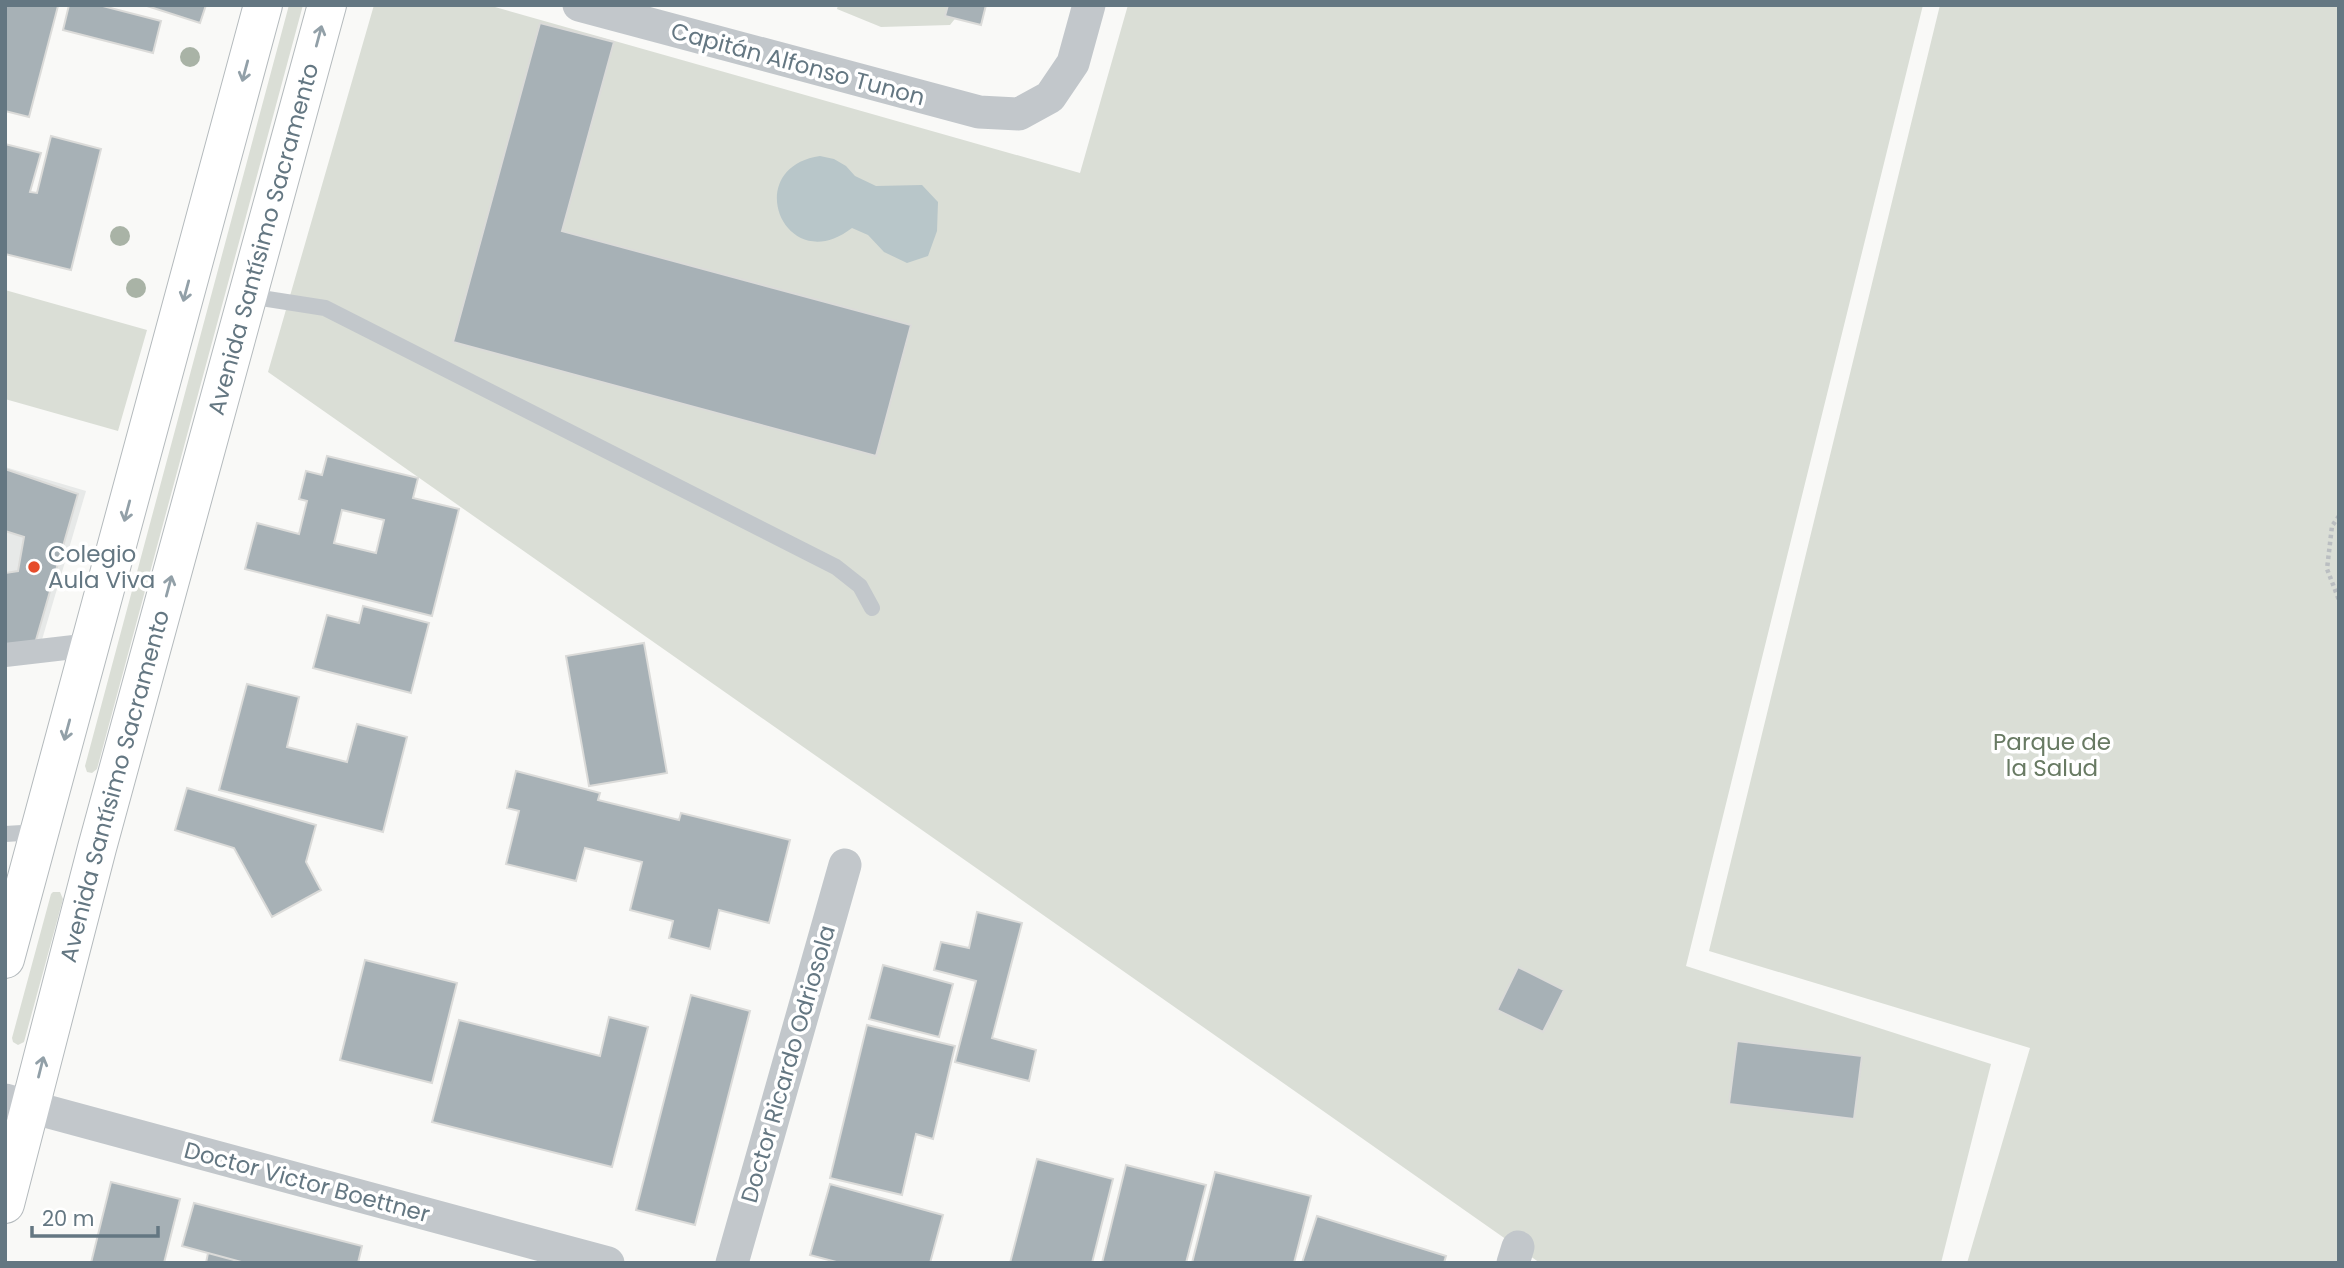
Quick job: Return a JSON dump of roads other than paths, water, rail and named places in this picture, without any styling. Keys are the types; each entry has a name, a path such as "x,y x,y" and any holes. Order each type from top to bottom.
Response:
{"main road":[{"path":"5,959 22,833 91,645 263,5"},
{"name":"Avenida Santísimo Sacramento","path":"5,1204 18,1104 97,848 327,5"},
{"path":"22,833 97,848"}],"street":[{"name":"Capitán Alfonso Tunon","path":"579,5 979,112 1018,114 1050,97 1073,63 1089,5"},
{"path":"5,655 91,645"},
{"name":"Doctor Ricardo Odriosola","path":"732,1263 845,865"},
{"name":"Doctor Victor Boettner","path":"18,1104 608,1263"}],"lane":[{"path":"248,296 325,308 836,567 860,586 872,608"}],"place":[{"name":"Colegio Aula Viva","path":"34,567"}],"park label":[{"name":"Parque de la Salud","path":"2052,755"}]}
